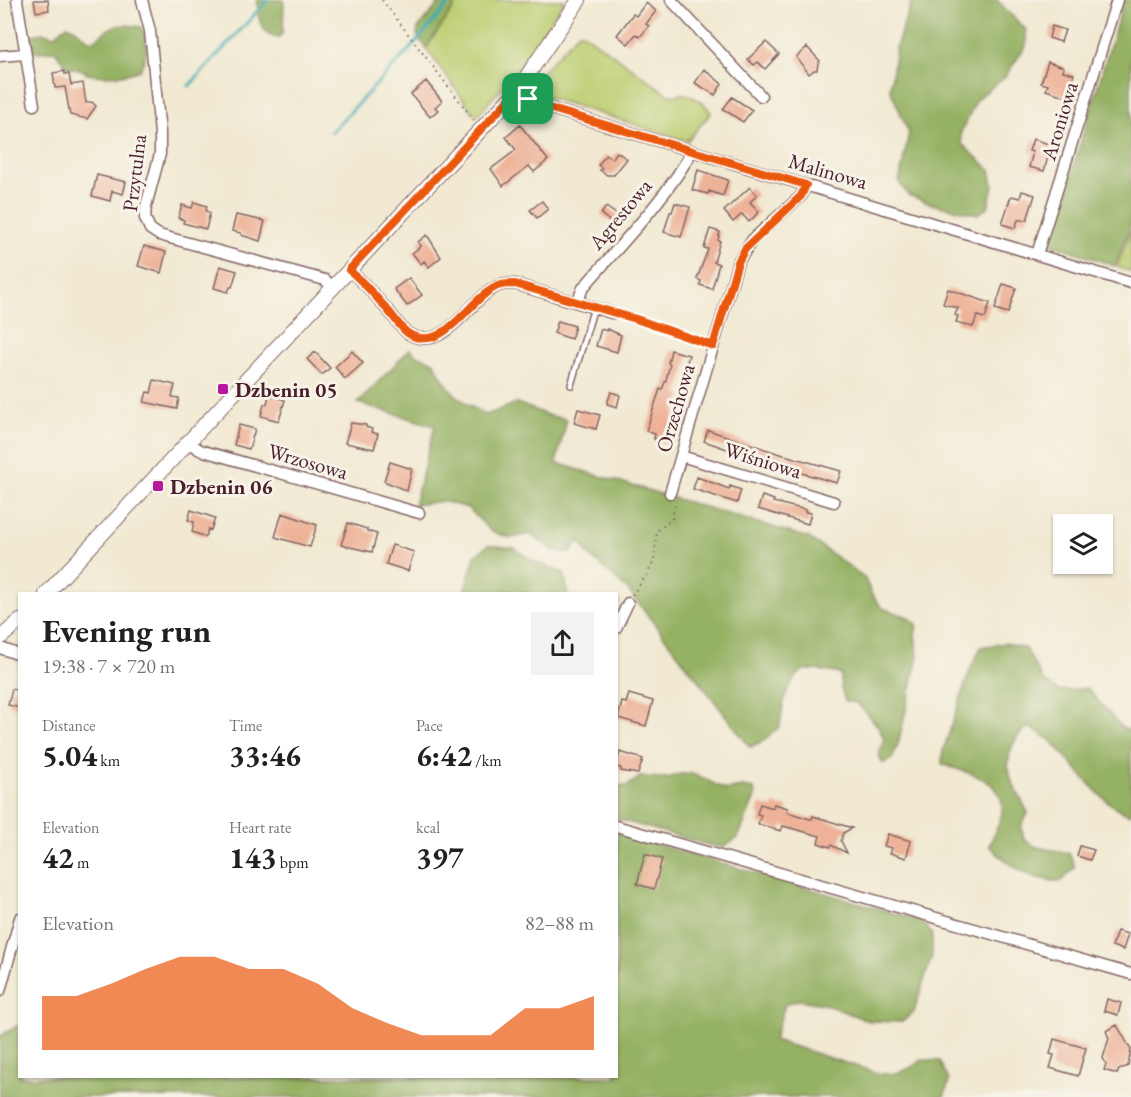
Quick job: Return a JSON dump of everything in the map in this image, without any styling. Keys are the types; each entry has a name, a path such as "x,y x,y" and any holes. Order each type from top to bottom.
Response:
{"street":[{"path":"17,0 34,105"},
{"name":"Przytulna","path":"142,0 150,32 160,134 160,154 146,206 145,218 150,229 159,235 325,280 333,287"},
{"path":"48,592 516,92 579,0"},
{"path":"671,0 761,96"},
{"name":"Aroniowa","path":"1037,254 1117,0"},
{"path":"0,56 25,54"},
{"name":"Malinowa","path":"516,92 542,106 1131,283"},
{"name":"Agrestowa","path":"577,302 583,288 656,202 692,151"},
{"name":"Orzechowa","path":"670,493 738,262 745,249 801,196 806,185"},
{"path":"349,270 362,281 407,333 421,339 434,338 447,330 489,292 501,285 515,284 612,313"},
{"name":"Wrzosowa","path":"188,442 200,450 419,513"},
{"name":"Wiśniowa","path":"681,456 834,501"},
{"path":"618,624 628,603"},
{"path":"0,638 18,623"},
{"path":"0,648 18,654"},
{"path":"618,827 1131,974"},
{"path":"0,991 18,925"}],"lane":[{"path":"572,385 594,307"}],"path":[{"path":"382,0 482,129"},
{"path":"612,313 713,346"},
{"path":"628,603 654,561 657,531 672,519 677,496 674,478"}],"green space":[{"path":"257,0 284,0 283,31 280,37 271,35 263,28 259,18"},
{"path":"442,0 459,0 426,48 417,35 418,28"},
{"path":"459,0 565,0 515,72 478,115 473,113 426,48"},
{"path":"912,0 997,0 1026,30 1026,46 1005,77 977,99 961,132 962,144 990,170 993,185 988,207 978,214 935,205 908,195 899,182 909,133 890,89 896,47"},
{"path":"1124,0 1131,0 1131,224 1115,266 1050,243"},
{"path":"67,25 91,41 115,26 141,27 146,38 146,48 140,70 114,75 87,74 83,70 67,67 55,51 33,52 32,35 44,33 54,36"},
{"path":"579,32 669,95 691,96 711,113 687,141 544,96 538,87 541,73"},
{"path":"1131,230 1131,272 1117,267"},
{"path":"410,349 417,355 434,362 455,394 468,405 486,415 517,403 550,416 567,419 556,463 809,538 864,577 872,595 882,608 908,617 917,624 915,635 918,656 899,741 892,759 882,764 879,754 884,739 878,726 857,703 845,701 841,688 841,674 819,670 803,670 788,689 780,726 765,740 750,747 628,590 587,553 580,541 575,544 571,553 553,550 530,534 510,538 491,531 468,508 442,501 414,505 435,426 358,403"},
{"path":"488,545 514,548 535,562 564,573 568,592 464,592 475,556"},
{"path":"1005,643 1026,649 1042,679 1058,691 1087,688 1121,727 1131,731 1131,815 1108,802 1044,736 1028,727 1013,745 1008,764 1015,788 1028,813 1021,827 1024,840 1036,847 1069,853 1075,867 1062,881 1031,876 1005,860 989,846 999,825 1002,812 1002,801 998,791 991,784 973,774 942,764 943,751 970,670 981,647"},
{"path":"680,774 695,774 726,790 742,787 754,789 755,797 738,838 724,847 712,846 618,819 618,786 627,786 640,777 668,778"},
{"path":"618,833 921,921 932,934 932,956 914,1012 902,1022 869,1021 824,1004 799,1000 785,1004 774,1040 880,1074 902,1071 922,1060 940,1061 949,1081 944,1097 0,1097 0,1036 18,1026 18,1078 618,1078"}],"building":[{"path":"34,0 48,0 49,10 36,12"},
{"path":"646,3 656,11 646,24 649,26 640,37 636,34 628,44 617,35 633,14 636,16"},
{"path":"1052,26 1065,30 1061,42 1049,38"},
{"path":"766,42 779,54 765,69 758,62 754,65 748,59"},
{"path":"807,47 820,61 817,70 809,74 796,57"},
{"path":"1048,62 1064,67 1063,71 1074,74 1067,97 1046,90 1048,85 1041,83"},
{"path":"704,69 722,84 715,95 695,83"},
{"path":"64,71 65,74 69,74 71,85 83,83 86,103 92,102 96,106 87,119 70,115 65,87 55,88 53,73"},
{"path":"426,81 442,101 435,107 438,110 430,117 411,94"},
{"path":"732,97 752,110 743,122 723,109"},
{"path":"520,125 548,160 534,172 529,166 503,186 491,169 516,150 506,137"},
{"path":"1033,139 1055,146 1051,158 1048,157 1044,171 1029,167 1033,152 1029,151"},
{"path":"617,152 627,159 614,175 607,175 600,170 602,168 598,165 606,155 612,159"},
{"path":"698,170 728,180 723,196 709,191 708,194 692,190"},
{"path":"97,175 126,182 123,194 112,191 110,201 92,196"},
{"path":"750,187 757,195 750,202 759,212 749,222 742,214 733,222 724,211"},
{"path":"1022,191 1035,195 1027,220 1018,220 1015,228 1002,224 1011,196 1020,198"},
{"path":"542,201 548,209 537,218 530,210"},
{"path":"194,202 207,206 206,211 210,213 206,229 183,223 184,220 178,218 182,205 192,208"},
{"path":"675,203 690,207 681,237 664,232"},
{"path":"606,207 619,216 613,224 601,214"},
{"path":"236,215 265,221 260,241 232,231"},
{"path":"710,229 720,232 714,262 719,264 712,289 700,285 701,281 697,279 708,249 704,248"},
{"path":"427,235 441,257 429,267 424,261 421,264 412,253 421,246 418,242"},
{"path":"144,246 166,252 161,273 138,266"},
{"path":"220,266 237,271 228,292 214,288"},
{"path":"409,278 422,295 407,306 394,289"},
{"path":"1003,284 1016,288 1008,313 995,309"},
{"path":"948,289 990,303 985,318 977,316 973,327 956,322 958,316 955,315 958,308 943,304"},
{"path":"558,321 575,326 571,339 554,333"},
{"path":"601,329 621,335 617,352 596,346"},
{"path":"671,350 689,355 678,394 681,395 667,443 654,439 655,434 646,431 660,389 666,380"},
{"path":"352,351 363,363 345,379 335,367"},
{"path":"315,352 330,368 322,375 307,359"},
{"path":"154,380 175,385 172,397 179,398 177,409 144,402 147,392 151,393"},
{"path":"611,392 620,395 617,407 607,404"},
{"path":"269,395 285,400 279,421 261,416"},
{"path":"578,409 600,415 596,429 574,423"},
{"path":"351,423 366,425 372,429 371,432 378,434 374,449 345,443"},
{"path":"239,425 255,429 249,449 234,445"},
{"path":"708,430 841,471 837,483 767,463 704,441"},
{"path":"390,462 412,469 407,491 384,481"},
{"path":"697,477 729,489 730,486 741,490 737,503 693,489"},
{"path":"762,496 774,500 773,502 811,513 808,524 758,509"},
{"path":"191,510 215,518 206,537 192,532 194,522 188,520"},
{"path":"282,513 317,525 310,547 275,537"},
{"path":"348,523 377,534 372,552 341,545"},
{"path":"392,545 414,552 408,571 386,564"},
{"path":"12,689 18,690 18,708 8,705"},
{"path":"629,694 653,701 646,726 618,718 622,702 626,703"},
{"path":"620,752 643,759 638,774 621,771 621,768 618,767"},
{"path":"760,804 773,808 774,804 788,808 787,812 810,819 813,816 852,828 843,833 841,841 847,853 831,845 830,847 818,843 820,836 783,826 781,831 758,824 761,815 757,814"},
{"path":"888,834 911,841 906,858 890,853 892,848 884,846"},
{"path":"1080,846 1094,850 1090,860 1077,856"},
{"path":"645,854 662,859 654,889 637,884"},
{"path":"1117,931 1128,934 1123,950 1112,946"},
{"path":"1107,999 1121,1003 1118,1015 1104,1011"},
{"path":"1117,1025 1131,1050 1128,1066 1119,1070 1117,1074 1104,1070 1106,1064 1103,1058 1109,1038 1106,1031"},
{"path":"1054,1039 1086,1048 1078,1076 1050,1068 1054,1055 1050,1054"}],"waterway":[{"path":"189,86 268,0"},
{"path":"331,132 410,49 452,0"}],"place":[{"name":"Dzbenin 05","path":"223,389"},
{"name":"Dzbenin 06","path":"158,486"}],"route":[{"path":"516,92 528,99 542,106 806,185 801,196 777,216 745,249 738,262 713,346 636,319 515,284 501,285 489,292 447,330 434,338 421,339 407,333 362,281 349,270 516,92"}]}
